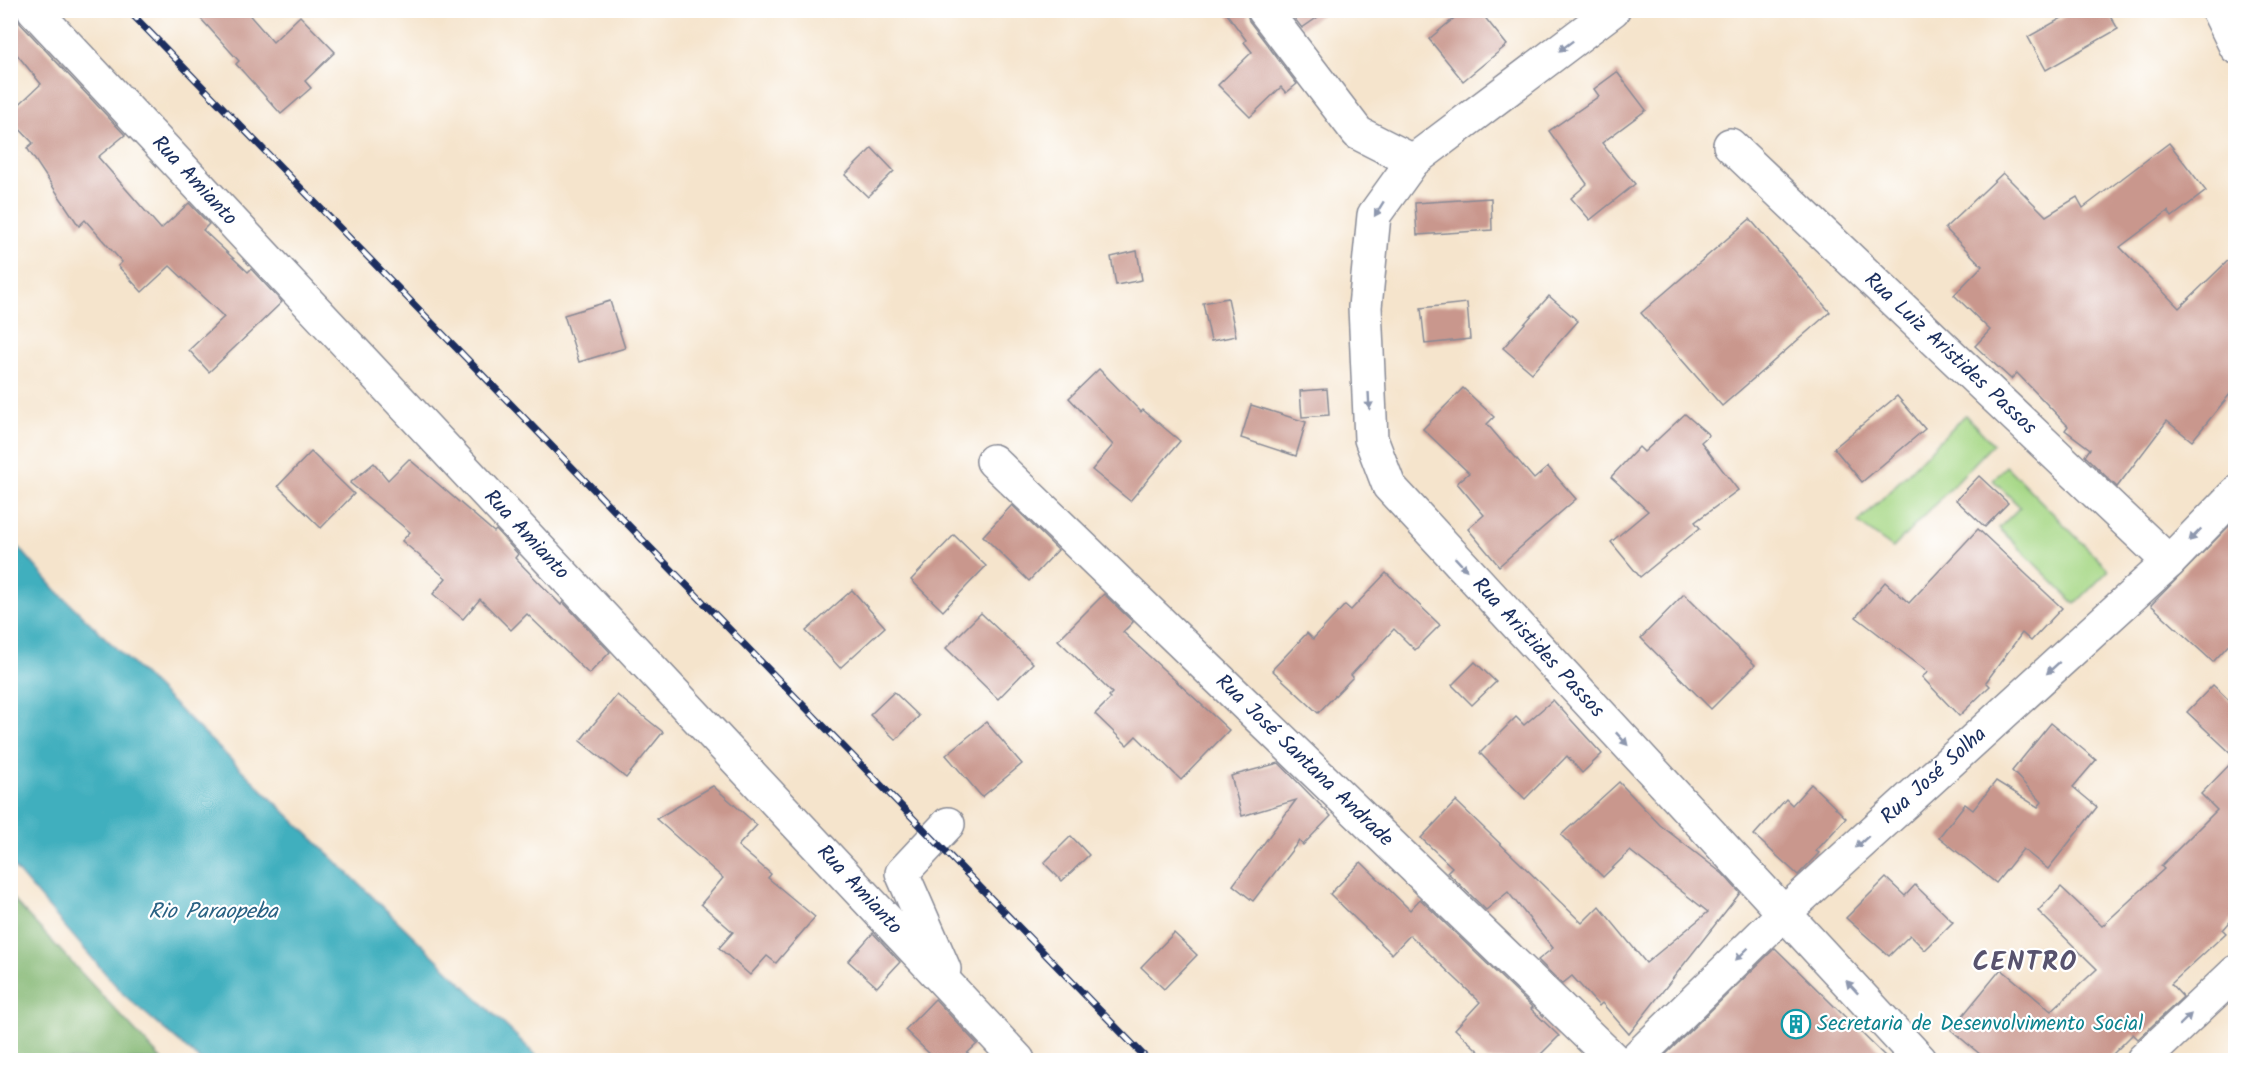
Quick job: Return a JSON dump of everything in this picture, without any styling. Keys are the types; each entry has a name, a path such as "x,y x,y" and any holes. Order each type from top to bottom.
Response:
{"street":[{"name":"Rua Amianto","path":"34,10 1018,1060"},
{"path":"1264,10 1358,133 1413,160"},
{"name":"Rua Aristides Passos","path":"1613,10 1413,160 1374,215 1365,307 1371,439 1389,486 1920,1060"},
{"path":"2218,10 2235,47"},
{"name":"Rua Luiz Aristides Passos","path":"1730,145 2169,562"},
{"name":"Rua José Santana Andrade","path":"993,461 1614,1060"},
{"name":"Rua José Solha","path":"1634,1060 1784,913 2169,562 2235,493"},
{"path":"948,824 902,873 955,993"},
{"path":"2143,1060 2235,972"}],"green space":[{"path":"1965,415 1993,444 1893,548 1858,523"},
{"path":"2006,466 2109,570 2075,604 1999,528 2020,507 1993,480"},
{"path":"11,897 162,1060 11,1060"}],"water":[{"name":"Rio Paraopeba","path":"10,537 56,590 541,1060 200,1060 124,995 11,864"}],"building":[{"path":"10,10 16,10 20,23 125,135 98,157 161,229 189,203 209,224 203,230 248,272 251,269 282,302 209,372 189,350 224,317 170,266 142,292 118,266 122,262 85,220 79,226 27,148 33,143 10,119 10,113 41,84 10,46"},
{"path":"193,10 245,10 273,42 300,16 335,52 305,81 311,88 281,114 236,64 239,61"},
{"path":"1224,10 1246,10 1249,21 1297,84 1286,93 1281,87 1250,117 1218,85 1252,52"},
{"path":"1288,10 1328,10 1302,28"},
{"path":"1464,10 1479,10 1507,45 1463,81 1429,39"},
{"path":"2076,10 2107,10 2118,29 2046,70 2028,37"},
{"path":"1617,72 1646,110 1602,143 1635,184 1590,220 1571,198 1587,184 1549,131 1599,96 1594,89"},
{"path":"2169,143 2206,191 2172,217 2168,211 2120,247 2179,308 2235,254 2235,388 2192,441 2167,421 2117,487 2085,456 2090,449 2065,430 2068,426 2017,373 2011,379 1975,346 1990,330 1954,295 1982,266 1945,228 2003,173 2046,216 2077,197 2083,208"},
{"path":"872,148 894,171 868,197 845,175"},
{"path":"1491,198 1492,230 1417,235 1415,203"},
{"path":"1750,219 1830,312 1722,406 1641,313"},
{"path":"1137,251 1142,280 1116,285 1111,257"},
{"path":"1549,296 1578,321 1532,373 1503,348"},
{"path":"1228,298 1236,336 1211,341 1203,303"},
{"path":"610,301 625,348 579,362 564,315"},
{"path":"1467,303 1470,339 1425,344 1421,308"},
{"path":"1099,369 1141,412 1143,410 1180,441 1130,501 1092,470 1113,445 1069,398"},
{"path":"1463,388 1494,417 1487,424 1534,479 1548,467 1576,499 1499,566 1468,529 1484,515 1457,483 1469,473 1423,429"},
{"path":"1327,389 1329,415 1302,417 1300,391"},
{"path":"1897,396 1925,429 1862,482 1834,448"},
{"path":"1251,405 1306,422 1296,456 1241,438"},
{"path":"1685,414 1709,435 1701,442 1738,490 1695,522 1700,528 1640,577 1611,542 1648,511 1611,477 1639,447 1644,452"},
{"path":"311,452 354,494 321,528 278,486"},
{"path":"409,459 494,532 496,530 518,554 515,558 561,605 563,602 610,652 589,674 527,614 511,630 480,599 463,619 433,594 446,578 402,541 410,532 350,483 374,463 388,480"},
{"path":"1979,476 2008,503 1985,527 1956,500"},
{"path":"1012,505 1058,550 1029,581 983,536"},
{"path":"2235,520 2235,638 2213,662 2151,605"},
{"path":"1978,529 2062,608 2031,641 2022,633 1986,682 1990,686 1959,716 1922,677 1928,672 1856,617 1885,582 1909,603"},
{"path":"954,535 986,566 943,611 911,580"},
{"path":"1386,573 1440,625 1415,650 1394,629 1351,675 1353,677 1318,713 1272,670 1307,633 1313,639 1345,605 1351,610"},
{"path":"852,590 885,627 840,668 806,631"},
{"path":"1104,594 1133,622 1123,632 1229,730 1181,780 1136,736 1127,745 1095,714 1111,698 1109,696 1112,693 1058,640"},
{"path":"1684,594 1755,665 1711,709 1641,638"},
{"path":"981,613 1033,663 998,699 946,648"},
{"path":"1475,662 1496,682 1472,705 1452,685"},
{"path":"2213,685 2235,706 2235,757 2187,712"},
{"path":"894,692 919,716 896,740 870,715"},
{"path":"617,695 663,732 626,778 580,741"},
{"path":"1553,700 1602,754 1582,773 1567,756 1525,799 1480,753 1516,717 1524,725"},
{"path":"986,722 1022,764 982,797 946,755"},
{"path":"2051,723 2096,760 2073,787 2097,807 2048,869 2023,849 1996,883 1939,837 1965,804 1973,810 1996,781 2038,807 2042,802 2012,771"},
{"path":"2235,759 2235,916 2223,930 2226,933 2171,984 2183,997 2138,1039 2133,1034 2107,1060 1987,1060 1951,1030 2001,969 2051,1011 2097,969 2038,911 2061,887 2102,926 2164,869 2161,866 2217,810 2201,794"},
{"path":"1279,763 1331,816 1303,845 1299,841 1253,901 1233,885 1296,800 1242,816 1231,776"},
{"path":"1619,782 1660,825 1723,874 1740,893 1629,1034 1602,1003 1599,1006 1572,976 1562,984 1538,960 1553,948 1508,892 1486,910 1447,872 1452,867 1421,838 1456,801 1582,923 1599,906 1646,963 1708,912 1630,851 1603,877 1561,835"},
{"path":"1811,784 1846,818 1816,851 1819,853 1798,875 1754,835 1786,799 1792,805"},
{"path":"713,786 757,825 738,846 771,874 768,878 815,917 776,963 767,956 750,975 719,948 733,932 701,904 723,878 656,819"},
{"path":"1071,836 1089,855 1062,881 1044,863"},
{"path":"1361,862 1410,910 1420,899 1559,1036 1535,1060 1488,1060 1455,1029 1480,1002 1410,935 1392,954 1330,894"},
{"path":"1886,878 1905,896 1915,885 1953,922 1925,950 1910,935 1889,956 1846,918"},
{"path":"873,933 900,962 877,987 848,961"},
{"path":"1174,933 1197,955 1164,989 1141,967"},
{"name":"Secretaria de Desenvolvimento Social","path":"1775,948 1889,1060 1660,1060"},
{"path":"935,999 977,1044 960,1060 936,1060 905,1030"}],"railway":[{"path":"128,10 1148,1060"}],"place":[{"name":"Secretaria de Desenvolvimento Social","path":"1796,1024"}],"district":[{"name":"CENTRO","path":"2025,962"}]}
